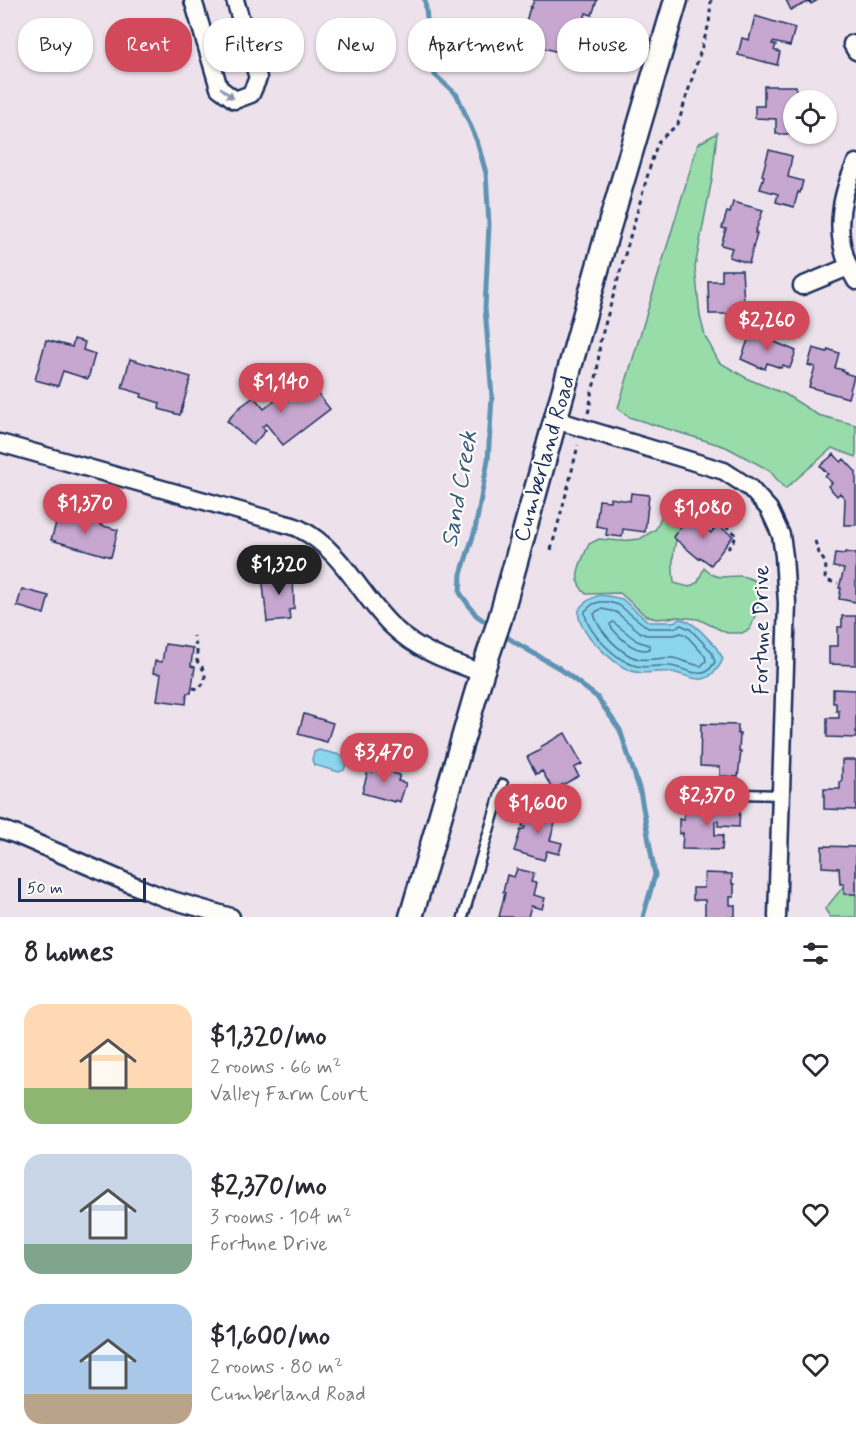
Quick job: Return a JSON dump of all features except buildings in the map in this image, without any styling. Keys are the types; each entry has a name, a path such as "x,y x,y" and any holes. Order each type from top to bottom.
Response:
{"main road":[{"name":"Cumberland Road","path":"411,917 500,619 607,234 676,0"}],"street":[{"path":"193,0 219,87 235,100 251,94 258,78 236,0"},
{"path":"802,286 852,274 841,244 840,210 846,186 856,163"},
{"name":"Fortune Drive","path":"556,420 724,471 750,488 769,509 781,535 787,603 777,917"},
{"path":"0,443 300,529 325,546 344,566 380,613 405,638 440,658 482,673"},
{"path":"0,829 165,898 231,917"}],"lane":[{"path":"463,917 503,784"},
{"path":"690,795 700,793 781,795"}],"path":[{"path":"551,550 582,428 591,406 600,342 654,153 659,141 678,124 709,24 711,0"},
{"path":"702,526 729,491"},
{"path":"711,515 737,536 728,549"},
{"path":"815,540 826,564 825,579 838,583"},
{"path":"193,688 199,689 205,678 205,671 197,662 194,636"}],"green space":[{"path":"717,133 712,179 695,267 700,316 705,336 719,362 748,379 785,394 818,415 856,425 856,457 832,448 785,489 769,470 726,447 629,417 618,408 698,144"},
{"path":"674,500 683,519 674,550 674,583 689,587 698,582 704,568 713,575 742,576 758,582 758,606 750,629 742,633 727,633 698,619 678,617 656,619 645,615 620,593 586,594 581,588 578,582 578,570 589,544 599,539 620,541 640,539 656,529 664,510"},
{"path":"856,871 856,917 830,917 825,909"}],"water":[{"path":"599,595 622,599 649,622 673,622 681,619 691,623 700,630 723,658 720,665 703,679 670,672 634,672 622,666 595,644 587,634 579,616 580,608"},
{"path":"319,750 344,756 347,762 344,770 339,772 314,765 312,760 314,752"}],"waterway":[{"name":"Sand Creek","path":"425,0 435,75 457,95 477,141 486,173 489,225 485,308 492,397 488,460 475,530 461,574 460,593 476,615 491,626"},
{"name":"Sand Creek","path":"501,633 559,668 597,697 620,730 640,791 655,875 643,917"}]}
